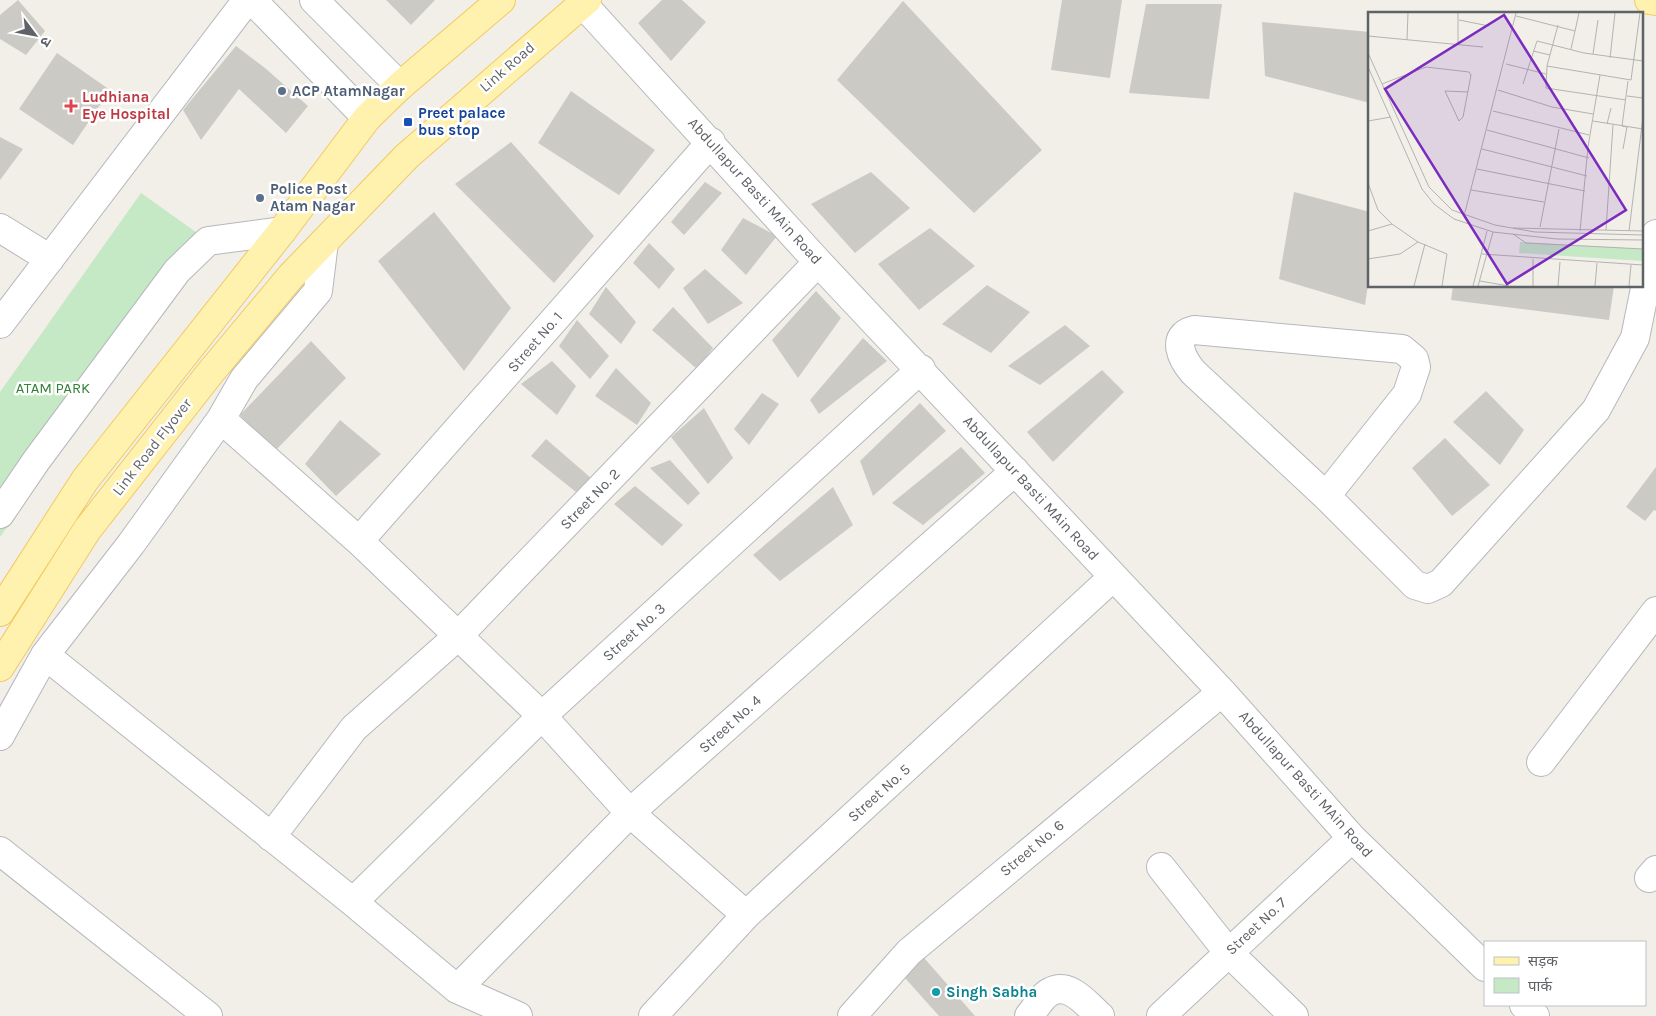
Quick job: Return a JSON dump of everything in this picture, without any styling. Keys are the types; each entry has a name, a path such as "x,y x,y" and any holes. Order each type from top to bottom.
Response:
{"main road":[{"path":"0,612 85,480 282,231 367,118 400,86 502,0"},
{"path":"1649,0 1656,1"},
{"name":"Link Road","path":"324,242 407,156 584,2"},
{"name":"Link Road Flyover","path":"0,667 87,530 210,373 291,276 324,242"}],"street":[{"path":"0,324 247,0"},
{"path":"252,0 367,118"},
{"path":"314,0 400,86"},
{"name":"Abdullapur Basti MAin Road","path":"584,2 818,262 921,369 1222,692 1352,838 1484,966"},
{"name":"Street No. 1","path":"359,541 711,142"},
{"path":"0,228 50,259"},
{"path":"0,514 36,461 177,271 208,241 282,231"},
{"path":"1326,496 1407,394 1416,367 1414,359 1402,349 1194,330 1187,332 1182,337 1180,345 1184,361 1326,496 1415,585 1428,589 1441,583 1596,410 1635,338 1656,234"},
{"path":"0,736 45,655 131,544 222,419 244,379 318,291 324,242"},
{"name":"Street No. 2","path":"271,837 354,728 458,636 818,262"},
{"name":"Street No. 3","path":"353,902 542,716 921,369"},
{"path":"222,419 359,541 542,716 630,813 746,915"},
{"name":"Street No. 4","path":"457,988 630,813 1015,471"},
{"name":"Street No. 5","path":"653,1016 746,915 1114,577"},
{"path":"1541,762 1654,616"},
{"path":"45,655 353,902 457,988 518,1016"},
{"name":"Street No. 6","path":"852,1016 909,952 1222,692"},
{"name":"Street No. 7","path":"1161,1016 1352,838"},
{"path":"0,851 208,1016"},
{"path":"1160,867 1228,952 1294,1016"},
{"path":"1029,1016 1050,992 1063,989 1072,991 1100,1016"},
{"path":"1525,1006 1535,1016"}],"green space":[{"name":"ATAM PARK","path":"141,193 207,240 0,537 0,392"}],"building":[{"path":"18,0 45,31 26,55 0,39 0,15"},
{"path":"386,0 435,0 411,25"},
{"path":"662,0 682,0 706,22 671,61 638,23"},
{"path":"1062,0 1122,0 1110,78 1051,70"},
{"path":"903,1 1042,150 974,213 837,80"},
{"path":"1146,4 1222,4 1209,99 1129,93"},
{"path":"1262,22 1368,32 1368,102 1265,76"},
{"path":"236,46 265,68 308,106 286,133 239,89 201,140 183,110"},
{"path":"57,53 110,90 73,145 19,109"},
{"path":"571,91 655,150 619,195 538,143"},
{"path":"0,137 23,149 0,180"},
{"path":"511,142 594,236 554,283 455,184"},
{"path":"871,172 910,208 855,253 811,204"},
{"path":"705,182 722,193 684,235 671,222"},
{"path":"1294,192 1368,211 1368,285 1365,305 1279,279"},
{"path":"434,212 511,308 464,371 378,261"},
{"path":"743,218 777,236 746,275 721,250"},
{"path":"930,228 975,266 919,310 878,264"},
{"path":"649,243 675,269 659,289 633,263"},
{"path":"705,269 743,303 708,324 683,288"},
{"path":"987,285 1030,312 991,353 942,324"},
{"path":"606,287 636,322 621,344 589,314"},
{"path":"1453,288 1614,288 1609,320 1451,300"},
{"path":"816,291 841,318 798,378 772,340"},
{"path":"673,307 713,348 697,369 652,330"},
{"path":"577,320 609,356 590,379 559,346"},
{"path":"1065,325 1090,346 1040,385 1008,366"},
{"path":"863,338 887,361 819,414 810,400"},
{"path":"311,341 346,378 274,452 240,415"},
{"path":"552,361 576,386 557,415 521,384"},
{"path":"616,368 651,403 637,425 595,396"},
{"path":"1102,370 1124,392 1053,462 1027,432"},
{"path":"1486,391 1524,430 1500,465 1453,422"},
{"path":"762,393 779,404 749,445 734,429"},
{"path":"920,403 946,431 873,496 860,461"},
{"path":"704,408 733,458 708,484 671,437"},
{"path":"340,420 381,454 336,496 305,464"},
{"path":"1445,438 1490,485 1452,516 1412,468"},
{"path":"546,439 591,478 576,492 531,456"},
{"path":"961,447 985,473 923,525 892,503"},
{"path":"670,460 700,493 688,505 650,468"},
{"path":"1656,467 1656,511 1654,510 1645,521 1626,507"},
{"path":"635,486 683,525 662,546 614,504"},
{"path":"833,487 853,525 780,581 753,555"},
{"name":"Singh Sabha","path":"918,951 975,1016 939,1016 897,969"}],"place":[{"name":"ACP AtamNagar","path":"282,91"},
{"name":"Ludhiana Eye Hospital","path":"71,106"},
{"name":"Preet palace bus stop","path":"408,122"},
{"name":"Police Post Atam Nagar","path":"260,198"},
{"name":"Singh Sabha","path":"936,992"}]}
